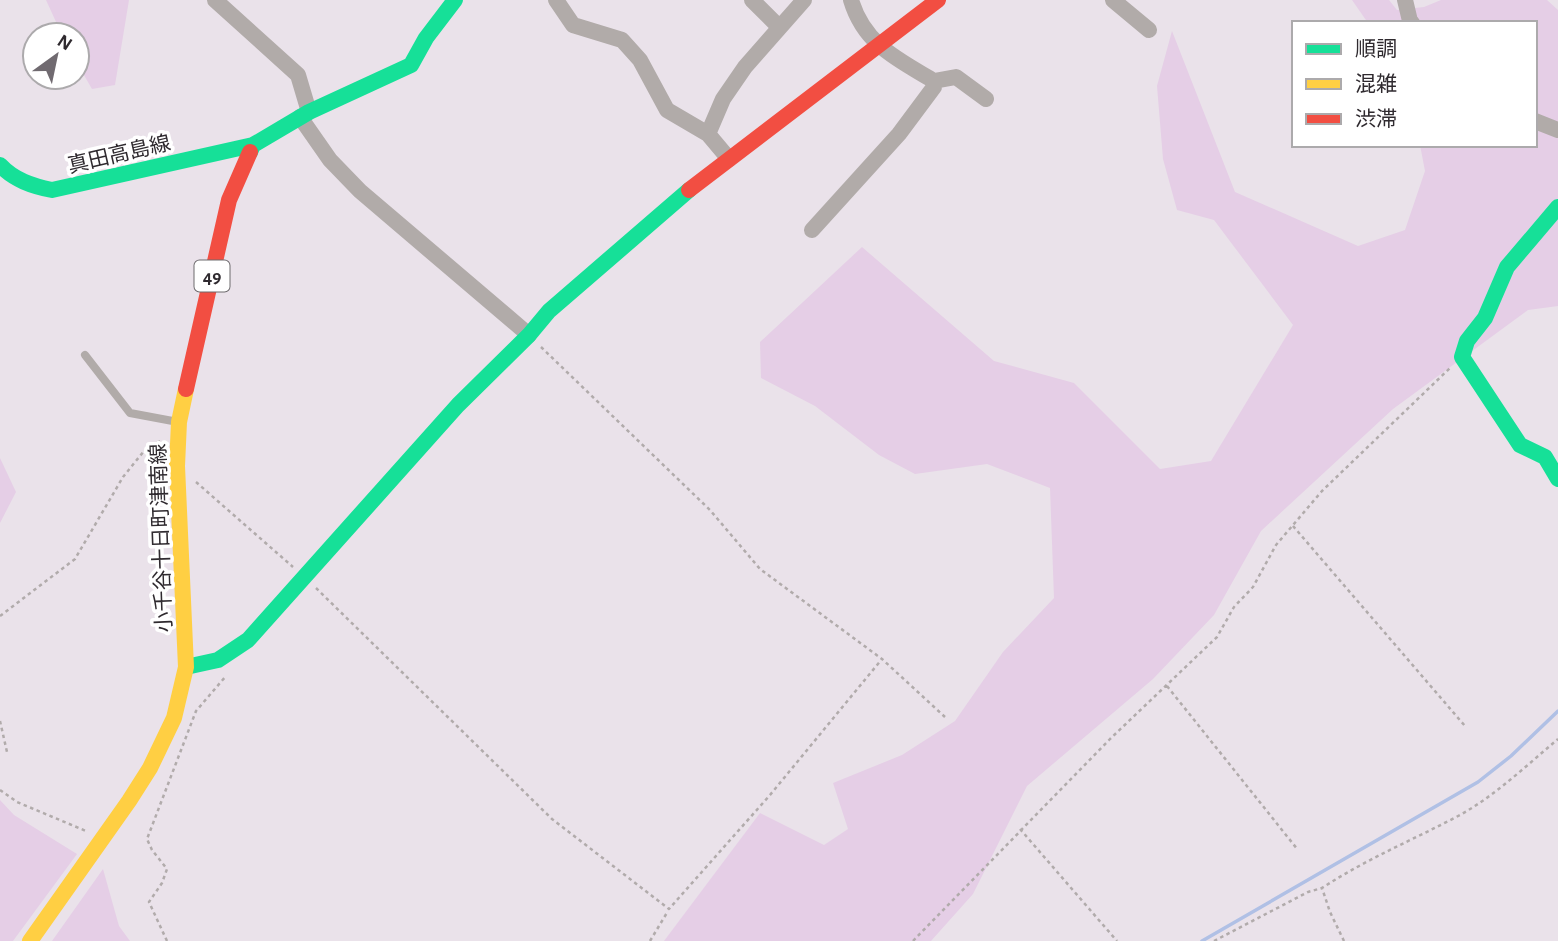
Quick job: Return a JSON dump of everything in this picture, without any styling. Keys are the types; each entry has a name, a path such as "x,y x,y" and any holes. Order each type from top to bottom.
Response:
{"main road":[{"path":"253,145 305,114 411,65 426,38 455,0"},
{"path":"186,667 218,660 248,640 458,405 550,311 638,232 938,0"},
{"name":"真田高島線","path":"0,165 18,179 35,187 52,190 253,145"},
{"name":"小千谷十日町津南線","path":"30,941 129,802 150,768 174,718 186,667 177,466 179,427 229,201 253,145"},
{"path":"1558,207 1507,267 1485,318 1467,341 1462,357 1520,445 1545,457 1558,479"}],"street":[{"path":"215,0 298,75 305,114 330,160 360,191 529,335"},
{"path":"556,0 573,25 622,40 640,61 667,110 708,134 729,159"},
{"path":"752,0 779,26"},
{"path":"708,134 723,99 745,67 804,0"},
{"path":"851,0 857,19 877,46 934,81 956,76 986,99"},
{"path":"1113,0 1149,30"},
{"path":"1405,0 1410,21"},
{"path":"812,229 899,134 934,87 934,81"},
{"path":"1537,122 1558,130"}],"lane":[{"path":"85,355 130,414 179,427"}],"path":[{"path":"529,335 710,510 760,569 882,659 945,717"},
{"path":"913,941 1020,829 1217,637 1234,607 1253,587 1276,545 1322,491 1462,357"},
{"path":"0,616 75,559 123,477 144,452 179,427"},
{"path":"177,466 305,578 552,819 669,909"},
{"path":"1293,526 1465,726"},
{"path":"167,941 149,902 162,883 167,869 147,839 196,712 233,667 232,650"},
{"path":"650,941 669,909 770,795 882,659"},
{"path":"1167,685 1298,850"},
{"path":"0,721 7,752"},
{"path":"1214,941 1308,892 1322,888 1392,847 1462,814 1511,779 1558,739"},
{"path":"0,789 17,802 103,836"},
{"path":"1020,829 1117,941"},
{"path":"1322,888 1344,941"}],"shaded area":[{"path":"46,0 129,0 115,85 91,87 91,21 56,21"},
{"path":"1352,0 1389,0 1397,10 1424,7 1441,0 1547,0 1558,10 1558,306 1528,310 1393,409 1261,531 1214,615 1153,679 1027,786 973,894 931,941 664,941 760,813 824,845 848,829 833,783 902,755 955,721 1003,652 1054,598 1050,488 987,464 915,474 879,455 815,406 761,378 760,342 862,247 994,361 1074,383 1160,469 1211,461 1293,325 1214,220 1177,210 1163,159 1157,86 1172,31 1235,192 1358,246 1405,230 1425,171 1420,147 1537,147 1537,21 1367,21"},
{"path":"0,458 16,492 0,523"},
{"path":"0,800 14,815 77,854 13,941 0,941"},
{"path":"103,869 119,926 130,941 52,941"}],"waterway":[{"path":"1202,941 1478,782 1511,756 1558,711"}],"traffic: fast":[{"path":"250,152 253,145 309,112 411,65 426,38 455,0"},
{"path":"0,165 24,182 52,190 253,145"},
{"path":"186,667 218,660 248,640 458,405 529,335 549,311 689,190"},
{"path":"1558,207 1507,267 1485,318 1467,341 1462,357 1520,445 1545,457 1558,479"}],"traffic: slow":[{"path":"30,941 129,801 150,768 174,718 186,667 177,466 179,422 186,389"}],"traffic: jam":[{"path":"689,190 938,0"},
{"path":"186,389 229,200 250,152"}]}
